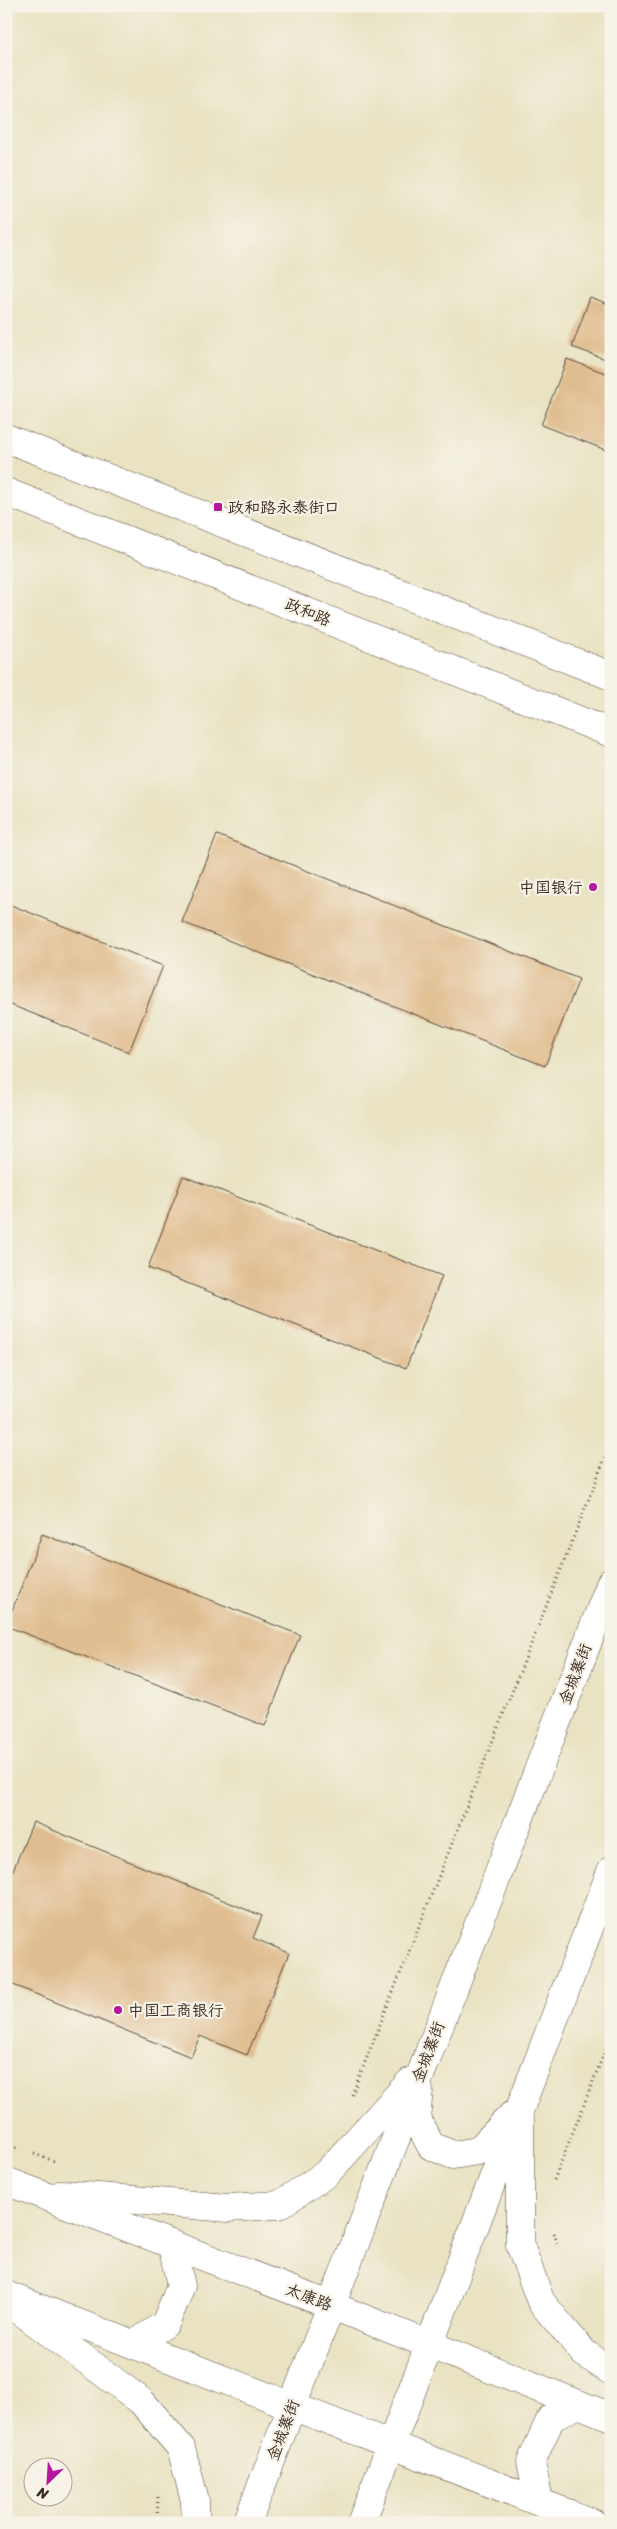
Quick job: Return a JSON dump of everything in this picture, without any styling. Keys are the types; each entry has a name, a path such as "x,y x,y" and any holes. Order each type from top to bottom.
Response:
{"main road":[{"path":"6,438 611,676"},
{"name":"政和路","path":"6,492 611,733"},
{"name":"金城寨街","path":"247,2523 611,1582"},
{"path":"361,2523 611,1871"},
{"path":"421,2070 416,2118 431,2146 453,2155 478,2151 520,2106"},
{"path":"19,2186 228,2208 279,2204 326,2174 421,2070"},
{"path":"520,2106 520,2245 541,2302 584,2353 611,2371"},
{"name":"太康路","path":"19,2186 330,2305 611,2417"},
{"path":"135,2344 165,2324 181,2286 172,2245"},
{"path":"6,2295 392,2443 593,2523"},
{"path":"6,2300 141,2401 181,2448 195,2501 196,2523"},
{"path":"540,2502 531,2462 551,2418 578,2404"}],"path":[{"path":"348,2104 611,1443"},
{"path":"553,2183 611,2036"},
{"path":"6,2144 24,2150"},
{"path":"33,2154 60,2164"},
{"path":"553,2230 558,2249"}],"building":[{"path":"590,297 611,305 611,361 572,347"},
{"path":"567,359 611,375 611,452 541,425"},
{"path":"217,835 579,979 545,1066 182,922"},
{"path":"6,903 163,966 129,1052 6,1003"},
{"path":"183,1176 442,1276 406,1368 148,1268"},
{"path":"42,1534 300,1635 265,1726 6,1626"},
{"path":"33,1822 262,1916 253,1938 289,1953 247,2055 200,2036 191,2057 6,1982 6,1887"}],"place":[{"name":"政和路永泰街口","path":"218,507"},
{"name":"中国银行","path":"593,887"},
{"name":"中国工商银行","path":"118,2010"}]}
